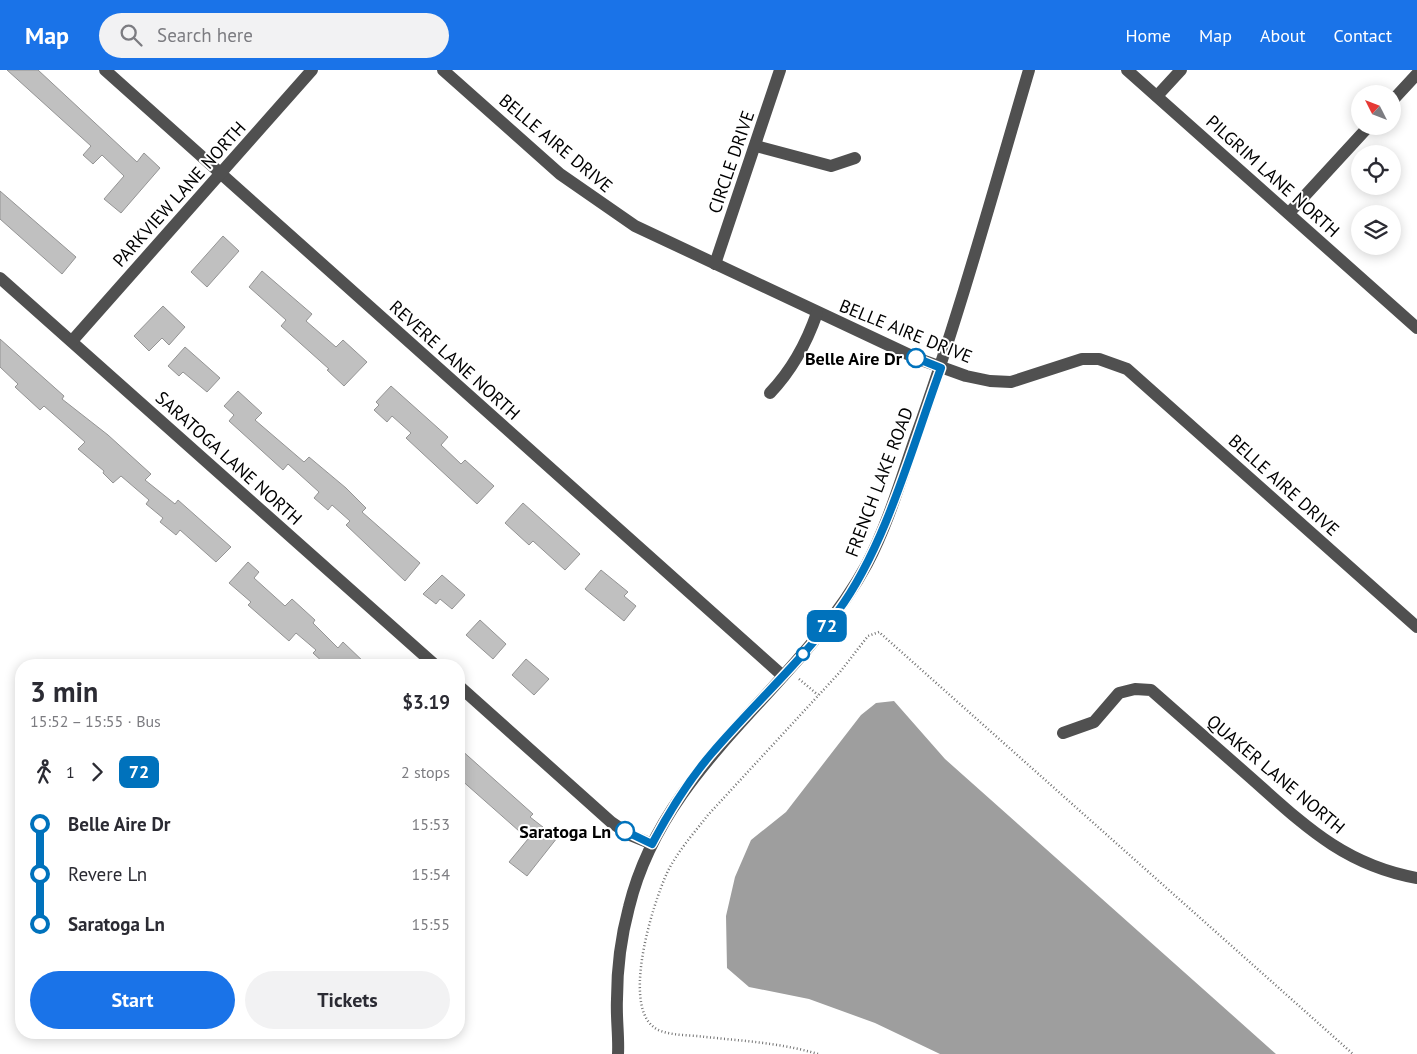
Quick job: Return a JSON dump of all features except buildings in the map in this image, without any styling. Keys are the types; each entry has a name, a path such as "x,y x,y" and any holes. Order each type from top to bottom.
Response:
{"street":[{"name":"REVERE LANE NORTH","path":"105,70 220,174 786,673"},
{"name":"PARKVIEW LANE NORTH","path":"72,341 312,70"},
{"name":"BELLE AIRE DRIVE","path":"443,70 560,174 597,202 635,226 817,313 941,368 990,381 1012,382 1082,359 1099,359 1122,366 1136,376 1417,627"},
{"name":"CIRCLE DRIVE","path":"715,264 780,70"},
{"name":"FRENCH LAKE ROAD","path":"618,1054 617,1002 622,936 640,872 652,844 669,813 691,779 840,610 868,562 888,514 941,368 1029,70"},
{"name":"PILGRIM LANE NORTH","path":"1127,70 1417,328"},
{"path":"1157,96 1181,70"},
{"path":"1401,91 1417,74"},
{"path":"1289,213 1361,135"},
{"path":"756,146 831,166 856,158"},
{"name":"SARATOGA LANE NORTH","path":"0,278 428,659"},
{"path":"770,393 784,379 810,332 817,313"},
{"name":"QUAKER LANE NORTH","path":"1063,734 1094,722 1119,693 1135,689 1151,690 1304,825 1336,848 1371,867 1417,878"},
{"path":"465,691 611,822 630,835 652,844"}],"path":[{"path":"818,1054 776,1044 661,1031 648,1022 640,1003 642,958 652,913 667,873 688,840 708,814 840,672 868,636 879,632 1353,1054"},
{"path":"786,673 818,696"}],"shaded area":[{"path":"894,701 945,759 1276,1054 940,1054 875,1023 809,999 749,987 727,968 726,916 735,877 751,840 786,812 861,715 876,703"}],"bus line":[{"name":"72","path":"625,831 652,844 686,786 712,753 816,640 840,610 868,562 888,514 941,368 916,358"}],"place":[{"name":"Belle Aire Dr","path":"916,358"},
{"name":"Saratoga Ln","path":"625,831"}]}
